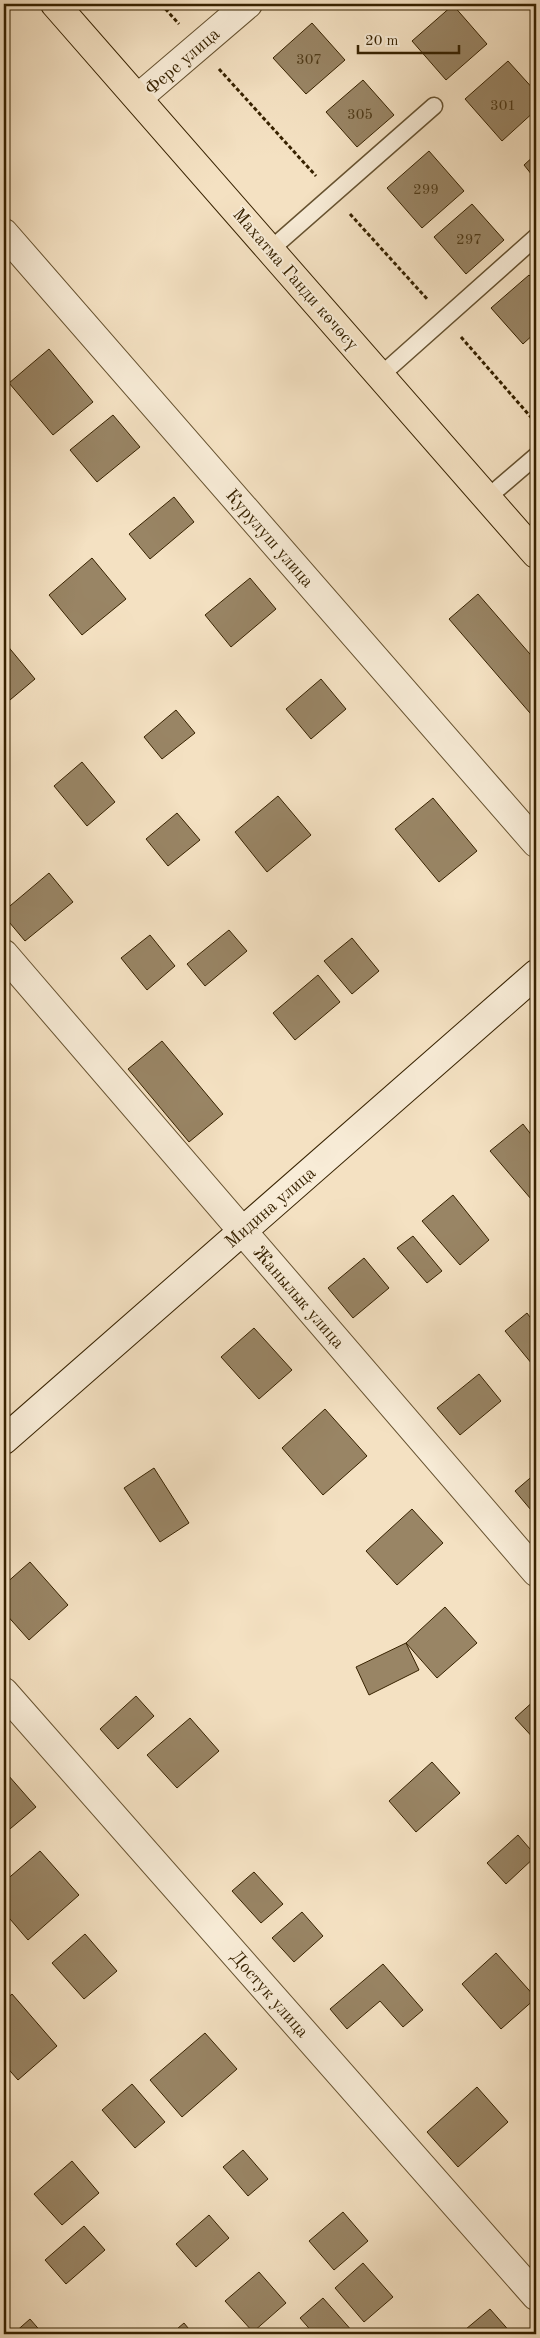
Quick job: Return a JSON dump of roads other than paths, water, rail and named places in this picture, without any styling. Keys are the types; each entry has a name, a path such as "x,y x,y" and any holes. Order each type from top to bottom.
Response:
{"main road":[{"name":"Махатма Ганди көчөсү","path":"55,4 536,554"}],"street":[{"name":"Фере улица","path":"138,98 248,4"},
{"name":"Курулуш улица","path":"4,233 536,843"},
{"name":"Жанылык улица","path":"4,954 536,1572"},
{"name":"Мидина улица","path":"4,1440 536,974"},
{"name":"Достук улица","path":"4,1692 536,2296"}],"lane":[{"path":"270,250 434,106"},
{"path":"380,376 536,237"},
{"path":"487,498 536,456"}]}
